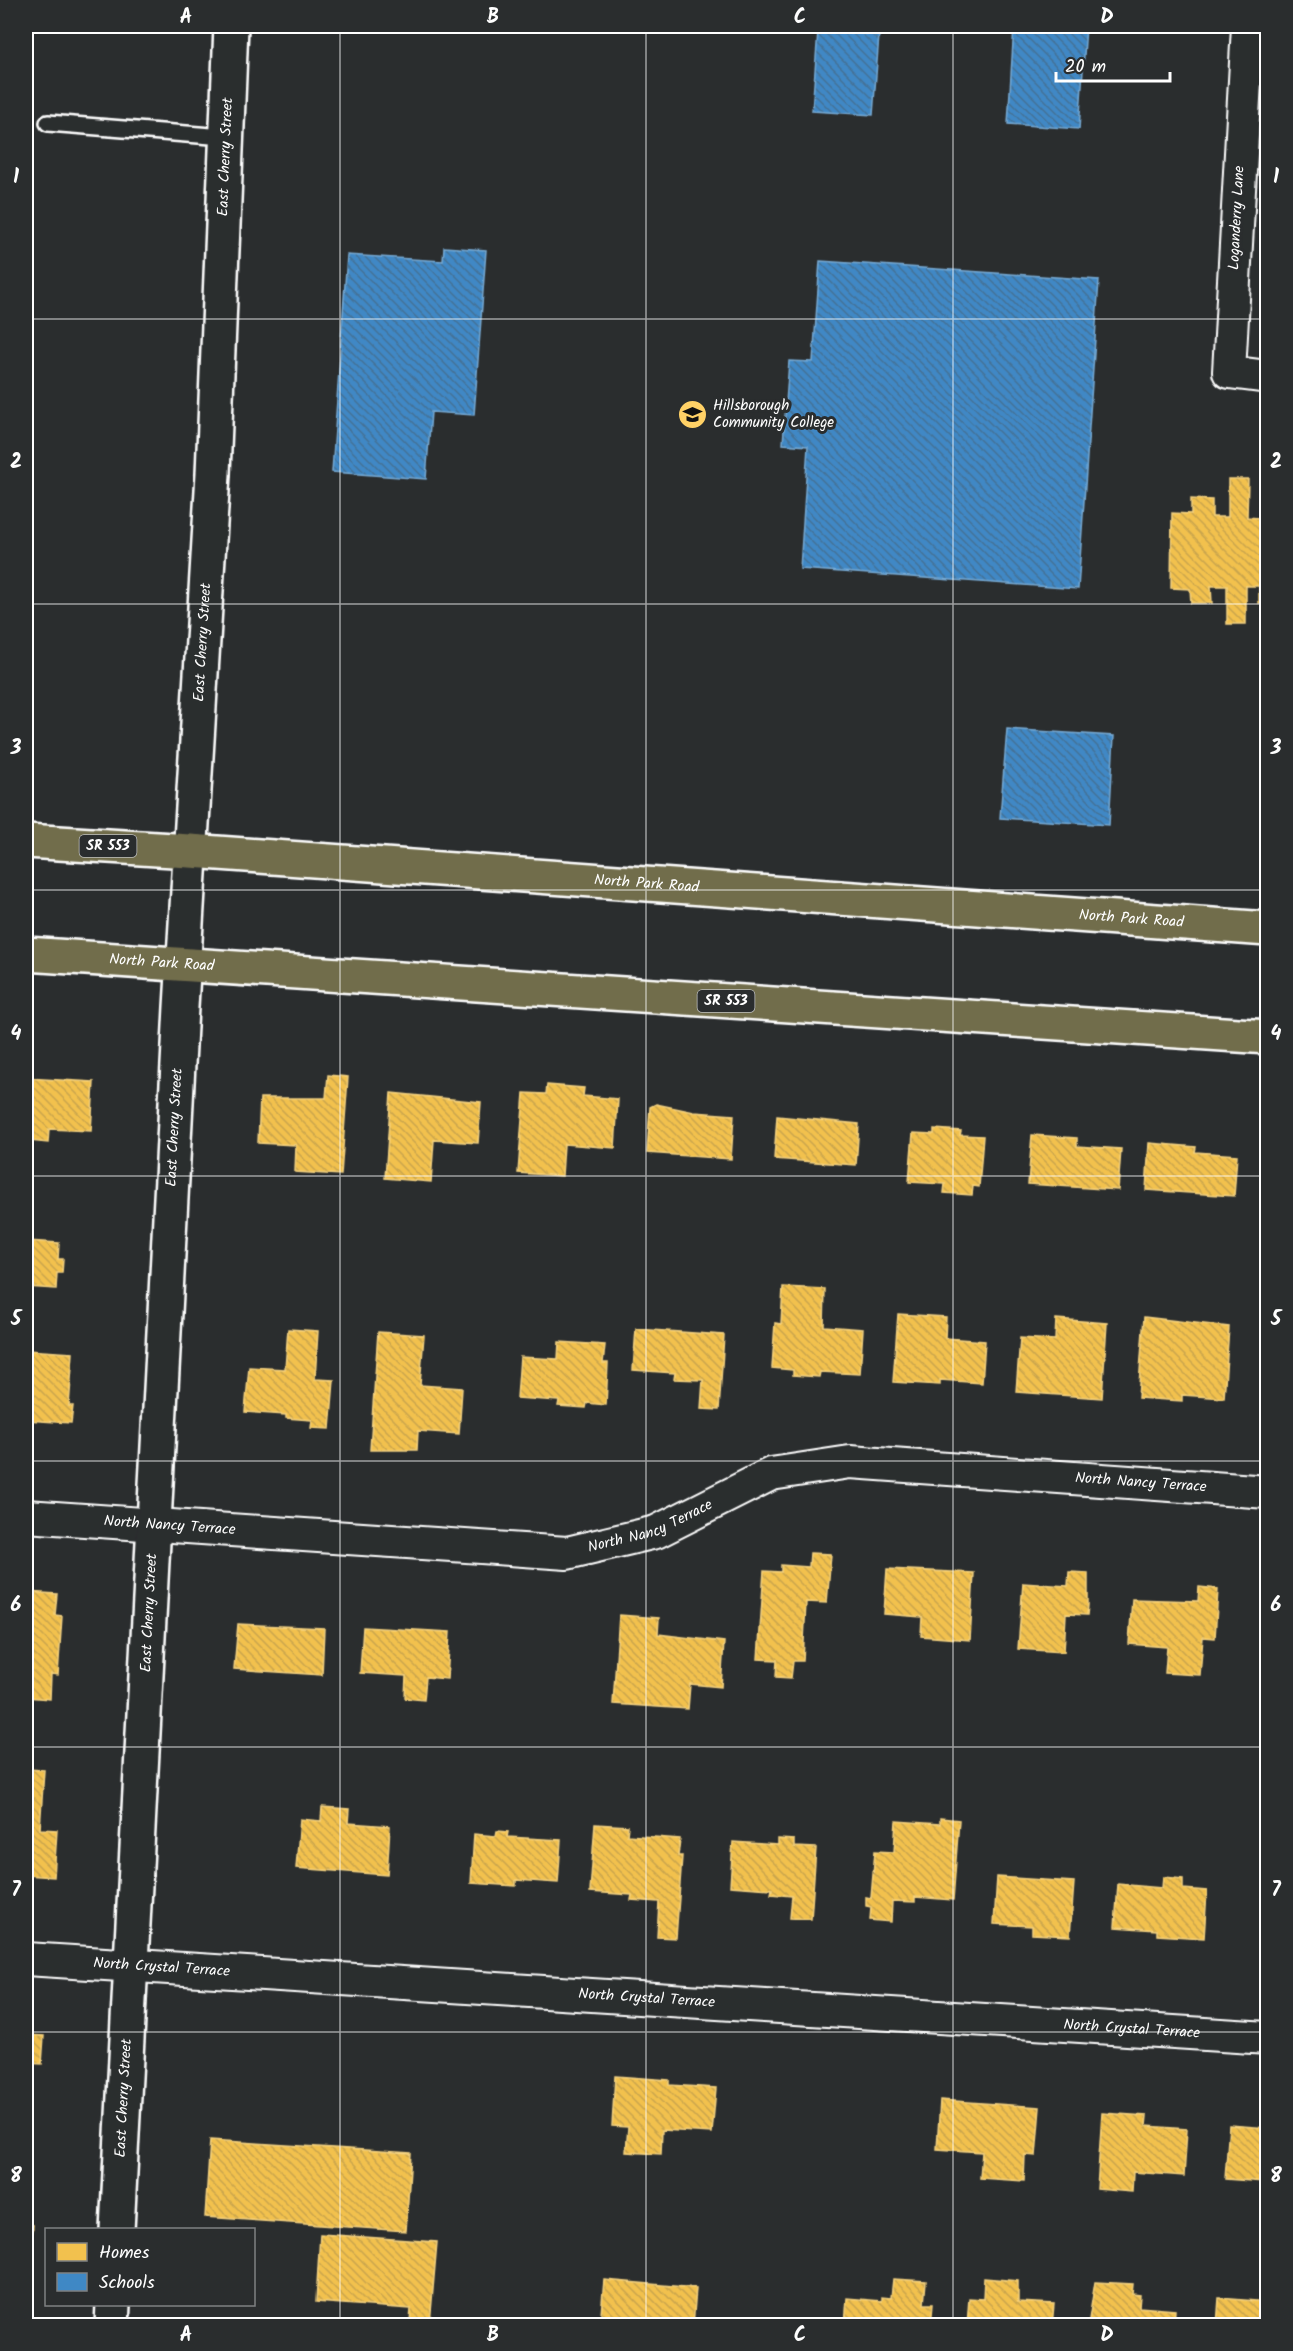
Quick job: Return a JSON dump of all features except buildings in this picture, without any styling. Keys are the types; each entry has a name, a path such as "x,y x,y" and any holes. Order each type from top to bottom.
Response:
{"main road":[{"name":"North Park Road","path":"26,841 1268,929"},
{"name":"North Park Road","path":"26,954 1268,1037"}],"street":[{"name":"East Cherry Street","path":"117,2228 190,851 213,474 224,137 231,26"},
{"name":"Loganderry Lane","path":"1248,26 1229,372 1268,377"},
{"name":"North Nancy Terrace","path":"26,1516 567,1553 656,1532 771,1474 850,1462 1268,1492"},
{"name":"North Crystal Terrace","path":"26,1959 1268,2038"},
{"path":"112,2325 113,2306"}],"lane":[{"path":"48,123 224,137"}],"place":[{"name":"Hillsborough Community College","path":"692,415"}]}
